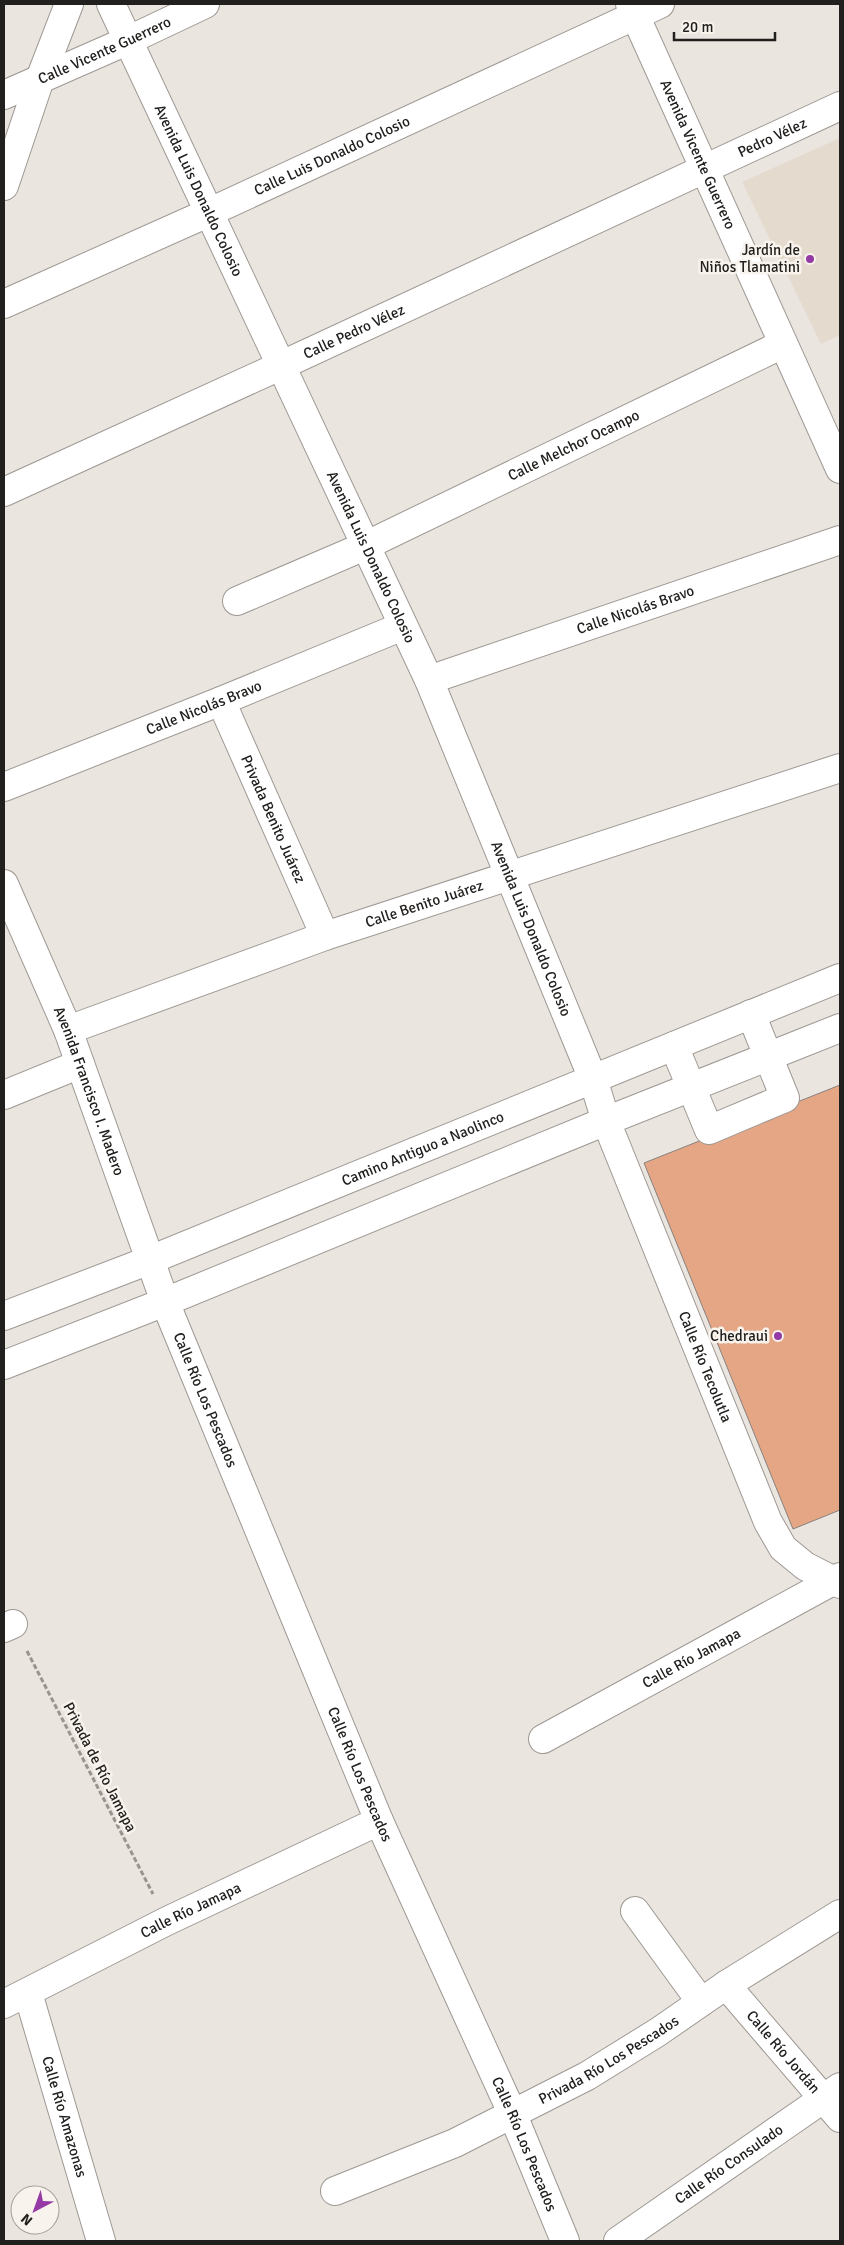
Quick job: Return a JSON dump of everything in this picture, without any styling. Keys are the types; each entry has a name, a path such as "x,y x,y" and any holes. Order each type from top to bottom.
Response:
{"street":[{"path":"4,186 40,79 69,4"},
{"name":"Avenida Luis Donaldo Colosio","path":"111,4 428,680 593,1079 606,1121"},
{"name":"Calle Vicente Guerrero","path":"4,95 205,4"},
{"name":"Calle Luis Donaldo Colosio","path":"4,304 210,212 633,10 660,4"},
{"name":"Avenida Vicente Guerrero","path":"633,10 840,469"},
{"name":"Pedro Vélez","path":"704,169 840,106"},
{"name":"Calle Pedro Vélez","path":"4,492 704,169"},
{"name":"Calle Melchor Ocampo","path":"237,601 366,546 783,344"},
{"name":"Calle Nicolás Bravo","path":"428,680 840,540"},
{"name":"Calle Nicolás Bravo","path":"4,787 403,626"},
{"name":"Privada Benito Juárez","path":"221,701 325,936"},
{"name":"Calle Benito Juárez","path":"68,1030 325,936 840,768"},
{"name":"Avenida Francisco I. Madero","path":"4,884 68,1030 165,1302"},
{"name":"Camino Antiguo a Naolinco","path":"4,1316 150,1260 840,978"},
{"path":"674,1046 709,1130 785,1098 767,1058 751,1014"},
{"path":"4,1365 165,1302 606,1121 840,1028"},
{"path":"4,1095 80,1064"},
{"name":"Calle Río Tecolutla","path":"606,1121 768,1522 783,1548 805,1566 838,1580"},
{"name":"Calle Río Los Pescados","path":"165,1302 379,1821 513,2116 565,2241"},
{"name":"Calle Río Jamapa","path":"543,1739 838,1580"},
{"name":"Calle Río Jamapa","path":"16,1998 167,1921 379,1821"},
{"path":"635,1911 701,2002"},
{"name":"Privada Río Los Pescados","path":"335,2191 455,2144 513,2116 587,2076 658,2032 726,1985 840,1914"},
{"name":"Calle Río Jordán","path":"726,1985 834,2101"},
{"name":"Calle Río Amazonas","path":"16,1998 101,2241"},
{"name":"Calle Río Consulado","path":"618,2241 834,2101"}],"path":[{"name":"Privada de Río Jamapa","path":"8,1626 167,1921"}],"shaded area":[{"name":"Jardín de Niños Tlamatini","path":"840,138 840,335 821,344 742,182"}],"building":[{"name":"Chedraui","path":"840,1085 840,1510 793,1529 644,1163"}],"place":[{"name":"Jardín de Niños Tlamatini","path":"810,259"},
{"name":"Chedraui","path":"778,1336"}]}
